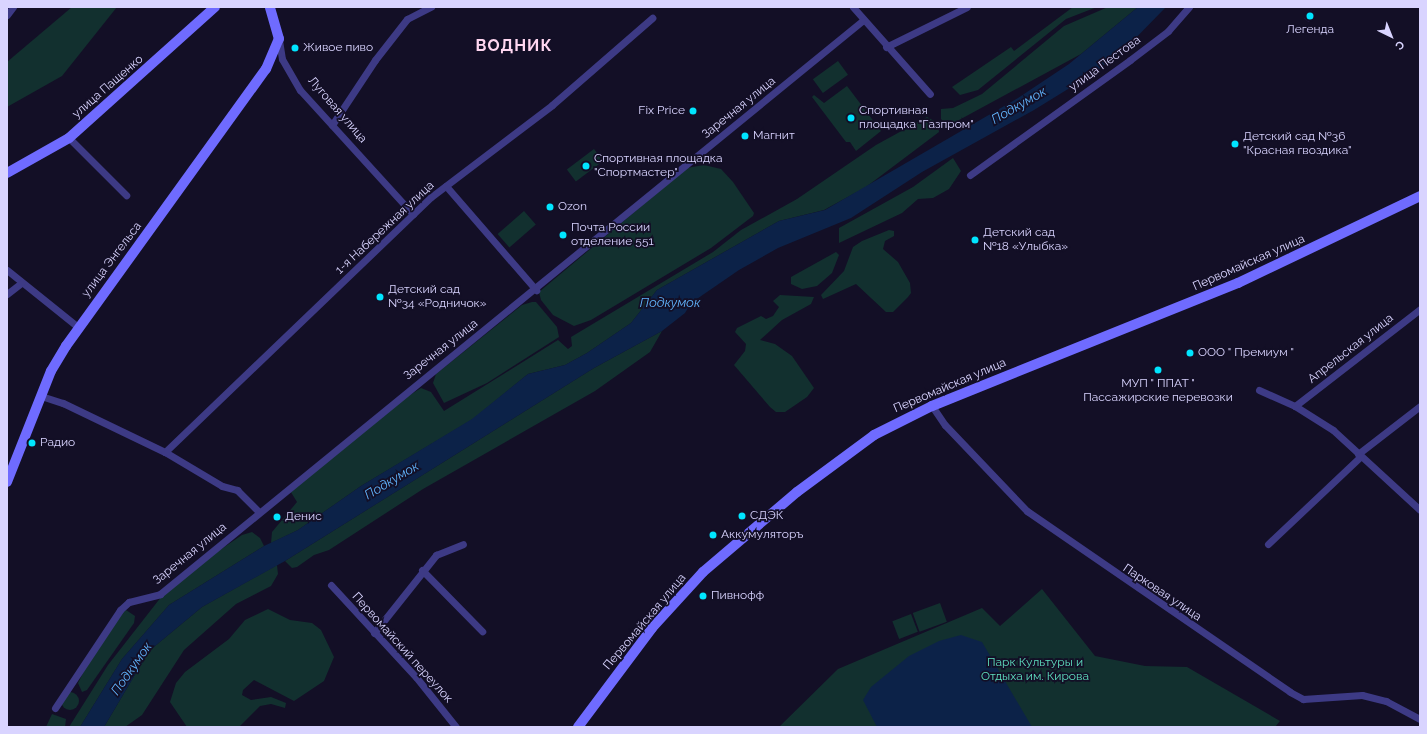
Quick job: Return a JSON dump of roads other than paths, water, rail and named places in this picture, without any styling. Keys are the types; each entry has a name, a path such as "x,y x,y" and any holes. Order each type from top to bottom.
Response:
{"street":[{"path":"7,15 13,7"},
{"name":"улица Пащенко","path":"7,173 69,138 215,7"},
{"name":"Луговая улица","path":"270,7 285,64 300,90 413,214"},
{"path":"332,125 375,60 407,19 431,7"},
{"path":"853,7 862,21 930,94"},
{"path":"886,47 967,7"},
{"name":"улица Пестова","path":"970,175 1168,31 1189,7"},
{"name":"1-я Набережная улица","path":"165,452 413,214 446,186 552,105 652,18"},
{"name":"Заречная улица","path":"55,708 120,610 139,598 160,594 259,512 536,290 862,21"},
{"name":"улица Энгельса","path":"7,482 51,371 78,327 214,146 266,69 279,40"},
{"path":"266,69 274,62 285,64"},
{"path":"69,138 126,195"},
{"path":"446,186 536,290"},
{"name":"Первомайская улица","path":"578,727 652,628 721,555 845,455 874,435 932,406 1238,283 1420,196"},
{"path":"7,270 78,327"},
{"path":"7,294 22,283"},
{"name":"Апрельская улица","path":"1295,406 1420,309"},
{"path":"1259,390 1295,406 1333,430 1420,510"},
{"path":"40,396 63,402 165,452 222,486 237,490 259,512"},
{"name":"Парковая улица","path":"932,406 945,425 1027,511 1145,595 1290,692 1303,699 1362,696 1386,701 1420,719"},
{"path":"1268,544 1359,455 1420,406"},
{"path":"374,633 422,570 436,555 463,544"},
{"path":"422,570 482,631"},
{"name":"Первомайский переулок","path":"331,584 374,633 416,677 456,727"}],"water":[{"name":"Подкумок","path":"1138,7 1166,7 1126,48 1094,73 1034,110 922,172 851,218 778,248 739,270 691,303 685,313 662,331 594,368 285,561 202,607 149,651 104,727 80,727 122,659 169,605 264,546 298,530 361,486 472,419 528,374 565,365 587,353 631,323 657,290 779,221 825,210 1018,98 1069,64"},
{"path":"961,635 982,642 1032,727 877,727 863,700 871,687 909,656 939,641"}],"place":[{"name":"Легенда","path":"1310,16"},
{"name":"Живое пиво","path":"295,48"},
{"name":"Fix Price","path":"693,111"},
{"name":"Спортивная площадка \"Газпром\"","path":"851,118"},
{"name":"Магнит","path":"745,136"},
{"name":"Детский сад №36 \"Красная гвоздика\"","path":"1235,144"},
{"name":"Спортивная площадка \"Спортмастер\"","path":"586,166"},
{"name":"Ozon","path":"550,207"},
{"name":"Почта России отделение 551","path":"563,235"},
{"name":"Детский сад №18 «Улыбка»","path":"975,240"},
{"name":"Детский сад №34 «Родничок»","path":"380,297"},
{"name":"ООО \" Премиум \"","path":"1190,353"},
{"name":"МУП \" ППАТ \" Пассажирские перевозки","path":"1158,370"},
{"name":"Радио","path":"32,443"},
{"name":"СДЭК","path":"742,516"},
{"name":"Денис","path":"277,517"},
{"name":"Аккумуляторъ","path":"713,535"},
{"name":"Пивнофф","path":"703,596"}],"district":[{"name":"ВОДНИК","path":"514,46"}],"park label":[{"name":"Парк Культуры и Отдыха им. Кирова","path":"1035,670"}]}
